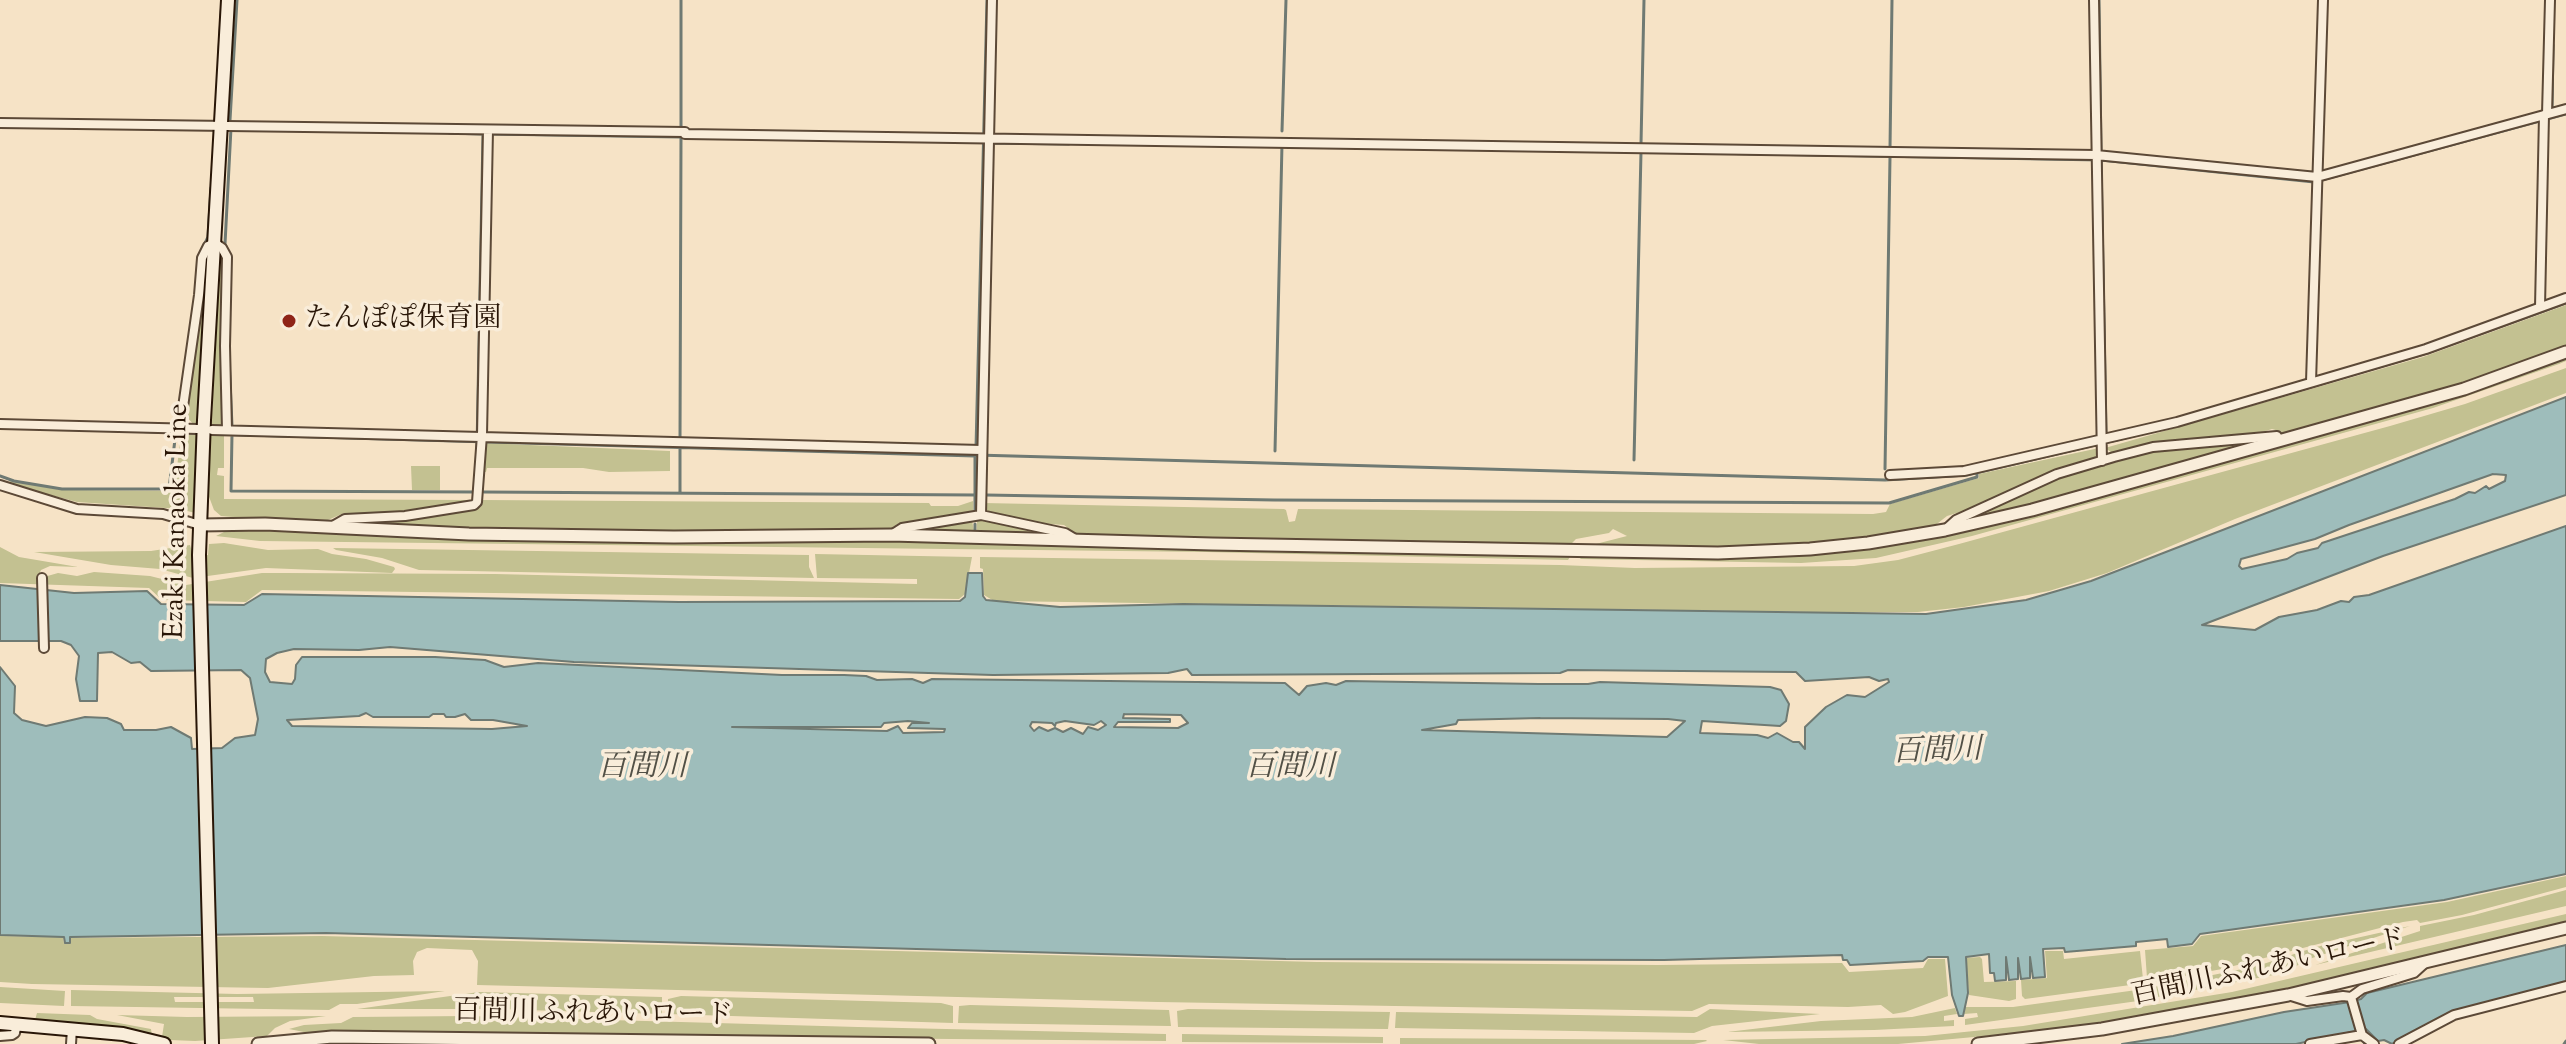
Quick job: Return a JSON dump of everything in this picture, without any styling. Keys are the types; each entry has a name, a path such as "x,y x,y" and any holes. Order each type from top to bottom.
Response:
{"main road":[{"name":"Ezaki Kanaoka Line","path":"212,1044 199,555 228,0"},
{"path":"0,1023 137,1036 164,1044"}],"street":[{"path":"981,515 978,452 985,138 992,0"},
{"path":"2094,0 2102,461"},
{"path":"2311,382 2323,0"},
{"path":"2540,307 2550,0"},
{"path":"0,123 2098,157 2317,180 2566,109"},
{"path":"331,527 345,519 405,516 474,505 480,492 488,130"},
{"path":"180,428 202,258 208,246 215,243 227,257 227,430"},
{"path":"1890,475 1964,471 2103,442 2426,349 2566,298"},
{"path":"0,485 77,509 163,514 200,525 548,536 891,535 1718,553 1824,548 1945,530 2032,510 2464,389 2566,352"},
{"path":"0,424 198,429"},
{"path":"212,430 978,452"},
{"path":"1945,530 1956,520 2057,474 2153,447 2277,436 2279,441"},
{"path":"891,535 902,528 981,515 1065,533 1076,539"},
{"path":"42,578 44,648"},
{"name":"百間川ふれあいロード","path":"1978,1044 2116,1026 2288,995 2566,928"},
{"path":"2352,999 2362,989 2414,973 2425,963"},
{"path":"2399,1044 2454,1015 2566,986"},
{"path":"2288,995 2307,1001 2343,996 2352,999"},
{"path":"2352,999 2362,1033 2374,1044"},
{"path":"0,1036 12,1035 17,1024"},
{"path":"71,1044 72,1029"},
{"path":"2310,1044 2362,1033"},
{"name":"百間川ふれあいロード","path":"258,1044 332,1037 929,1044"}],"shaded area":[{"path":"209,252 195,513 180,509 77,502 9,484 10,481 62,490 174,491 181,435 194,435 195,426 185,415 203,256"},
{"path":"220,255 223,257 224,422 212,426 212,435 224,436 224,468 218,468 217,475 224,476 224,499 473,500 389,513 344,513 328,520 221,516 214,510 208,494"},
{"path":"2566,305 2566,346 2419,398 2289,434 2272,429 2155,444 2114,454 2105,448 2423,357"},
{"path":"2566,357 2566,361 2559,364 2433,408 1972,536 1876,558 1801,563 1580,559 1583,555 1738,557 1846,551 1921,540 2002,523 2344,429 2444,400"},
{"path":"2566,368 2566,393 2235,519 2107,573 2049,591 1964,607 1918,612 1810,612 994,601 984,595 983,569 980,568 980,557 1635,568 1854,566 1898,560 2390,426 2465,404"},
{"path":"2259,442 1965,520 2060,476 2155,450"},
{"path":"483,443 670,451 670,471 487,468 486,472 482,472"},
{"path":"2099,448 2094,460 1986,504 1947,516 1933,527 1801,545 1584,547 1627,536 1613,529 1609,533 1576,539 1571,544 1367,544 1077,535 1064,525 1024,522 988,514 983,503 1284,509 1289,522 1295,521 1298,509 1873,514 1886,512 1890,504 1979,478 1979,474"},
{"path":"411,466 440,466 440,490 412,490"},
{"path":"482,500 929,503 931,506 958,506 973,501 973,514 899,523 885,532 507,530 356,522 479,506"},
{"path":"972,520 974,532 914,532 914,530"},
{"path":"977,520 1049,532 1049,534 977,532"},
{"path":"226,531 575,541 978,541 1570,557 1568,560 1206,552 260,541 216,536"},
{"path":"224,543 268,550 318,549 395,569 392,573 266,568 193,578 160,569 111,565 34,552 151,551 190,545 193,555 208,555 209,544"},
{"path":"0,547 19,557 78,567 50,566 41,570 37,579 58,573 77,576 94,572 150,576 186,585 262,573 495,574 917,584 917,579 817,578 815,554 972,557 965,594 959,599 262,590 246,602 162,600 149,588 0,583"},
{"path":"333,548 809,555 809,567 814,578 419,570 382,558"},
{"path":"2566,876 2566,887 2462,915 2420,923 2417,920 2403,922 2222,969 2152,982 2147,978 2145,950 2193,946 2201,936 2447,902"},
{"path":"2566,890 2566,906 2315,965 2420,931 2420,926"},
{"path":"2566,914 2566,922 2406,962 2247,997 2061,1029 1898,1044 1759,1044 1723,1040 1925,1036 2023,1026 2232,992"},
{"path":"2410,926 2303,961 2289,972 2138,1001 1965,1025 1965,1019 1978,1017 1977,1013 1964,1014 1965,1007 2013,1007 2144,989 2257,966 2316,947"},
{"path":"0,936 63,937 64,944 70,944 70,938 322,936 1317,962 1842,963 1849,972 1923,968 1928,959 1945,959 1948,996 1893,1014 1881,1005 1709,1004 1692,1011 1158,1002 477,985 478,961 472,950 427,948 417,952 413,961 414,975 374,976 268,988 32,984 0,982"},
{"path":"2045,951 2063,951 2064,959 2140,951 2143,979 2138,984 2025,999 2021,980 2047,978"},
{"path":"1980,957 1984,982 2016,981 2016,999 2009,1001 1969,995 1966,958"},
{"path":"0,987 65,991 64,1006 0,1003"},
{"path":"71,990 237,994 445,991 340,1004 329,1010 71,1006","holes":["174,997 253,997 254,1002 175,1002"]},
{"path":"479,992 662,997 662,1014 357,1009"},
{"path":"681,996 941,1003 953,1006 953,1023 668,1014 668,999"},
{"path":"959,1006 1169,1010 1171,1026 958,1023"},
{"path":"1955,1008 1957,1014 1944,1016 1944,1021 1954,1020 1954,1026 1727,1032 1821,1021 1912,1017"},
{"path":"1710,1009 1820,1014 1712,1026 1694,1033 1395,1028 1396,1012 1697,1017"},
{"path":"1177,1011 1390,1012 1388,1029 1178,1027"},
{"path":"37,1013 90,1015 151,1029 152,1036 130,1029 35,1020"},
{"path":"117,1015 326,1016 290,1021 267,1036 195,1041 170,1040 162,1037 164,1024"},
{"path":"468,1016 1166,1034 1166,1041 309,1033 289,1029 341,1023 353,1017"},
{"path":"1182,1034 1383,1037 1383,1043 1182,1042"},
{"path":"1400,1038 1707,1041 1694,1044 1400,1044"}],"water":[{"name":"百間川","path":"2566,397 2566,495 2383,556 2202,625 2255,630 2279,617 2317,610 2341,601 2349,602 2354,597 2369,595 2566,526 2566,874 2444,900 2200,934 2192,944 2168,947 2167,939 2136,942 2136,946 2065,952 2064,948 2043,949 2045,977 2033,978 2030,957 2030,978 2021,979 2018,958 2018,979 2009,980 2006,957 2006,980 1995,981 1994,973 1990,973 1989,954 1966,957 1968,993 1963,1016 1959,1016 1952,995 1948,957 1850,965 1842,955 1664,960 1286,959 326,933 70,937 70,943 65,943 64,937 0,935 0,667 15,686 14,713 22,720 46,726 85,717 107,718 121,724 124,730 171,727 191,738 192,749 222,748 235,738 255,735 258,719 250,678 241,670 151,671 140,662 131,663 112,652 98,653 97,701 80,701 76,679 79,656 71,645 61,641 0,641 0,585 74,593 147,591 161,604 244,605 262,594 679,602 960,601 965,597 968,573 982,573 986,600 1060,607 1183,604 1926,614 2026,600 2091,581","holes":["2493,474 2506,475 2505,481 2489,489 2486,486 2475,493 2469,492 2322,543 2318,548 2287,559 2242,569 2239,566 2241,559 2315,539","390,647 574,662 993,675 1168,673 1187,669 1192,675 1560,673 1568,670 1796,672 1805,681 1869,677 1879,681 1888,679 1889,682 1865,697 1847,695 1826,707 1805,727 1805,749 1799,742 1777,733 1768,738 1700,733 1702,721 1780,726 1786,721 1789,704 1781,690 1770,687 1600,682 1346,681 1336,685 1307,686 1299,695 1285,683 932,679 923,683 912,679 877,680 866,676 538,663 504,667 485,660 435,657 302,657 296,665 292,684 270,682 265,672 266,659 294,649","366,713 373,717 429,717 433,714 455,717 465,714 471,720 527,726 492,729 292,726 287,720","1124,714 1181,715 1188,723 1178,728 1114,727 1118,722 1170,722 1170,719 1123,718","1540,718 1685,721 1667,737 1422,730 1456,724 1458,720","908,721 929,723 912,723 908,728 945,729 944,732 903,733 898,726 887,731 732,727 881,727 884,723","1065,721 1094,725 1101,721 1106,725 1098,730 1088,727 1083,734 1071,728 1063,732 1039,727 1034,731 1030,726 1032,722 1052,723 1055,726"]},
{"path":"2566,945 2566,984 2454,1012 2392,1044 2378,1041 2366,1029 2296,1044 2122,1044 2350,1002 2361,999 2367,993"}],"waterway":[{"path":"219,51 222,0"},
{"path":"230,120 237,0"},
{"path":"681,0 681,129"},
{"path":"976,448 987,0"},
{"path":"1282,131 1286,0"},
{"path":"1641,144 1644,0"},
{"path":"1890,148 1892,0"},
{"path":"2099,0 2101,152"},
{"path":"2552,110 2553,45"},
{"path":"1649,152 2101,160 2314,182 2566,114"},
{"path":"231,128 225,244 231,259"},
{"path":"449,133 481,134"},
{"path":"477,448 483,134"},
{"path":"491,134 680,137"},
{"path":"680,439 681,135"},
{"path":"993,143 1069,144"},
{"path":"1275,451 1282,144"},
{"path":"1634,460 1641,152"},
{"path":"1885,469 1890,157"},
{"path":"2101,160 2106,436"},
{"path":"198,258 208,237 211,188"},
{"path":"2273,398 2427,353 2566,303"},
{"path":"229,358 232,426"},
{"path":"92,430 194,433"},
{"path":"0,476 62,489 169,489 176,431"},
{"path":"212,434 975,456"},
{"path":"232,434 231,491 478,492"},
{"path":"976,455 1885,480 1967,475 2142,434"},
{"path":"680,446 680,493"},
{"path":"975,456 975,510"},
{"path":"986,495 1274,500 1889,503 1977,477 1977,473"},
{"path":"484,492 976,495"},
{"path":"975,524 975,531"}],"place":[{"name":"たんぽぽ保育園","path":"289,321"}]}
